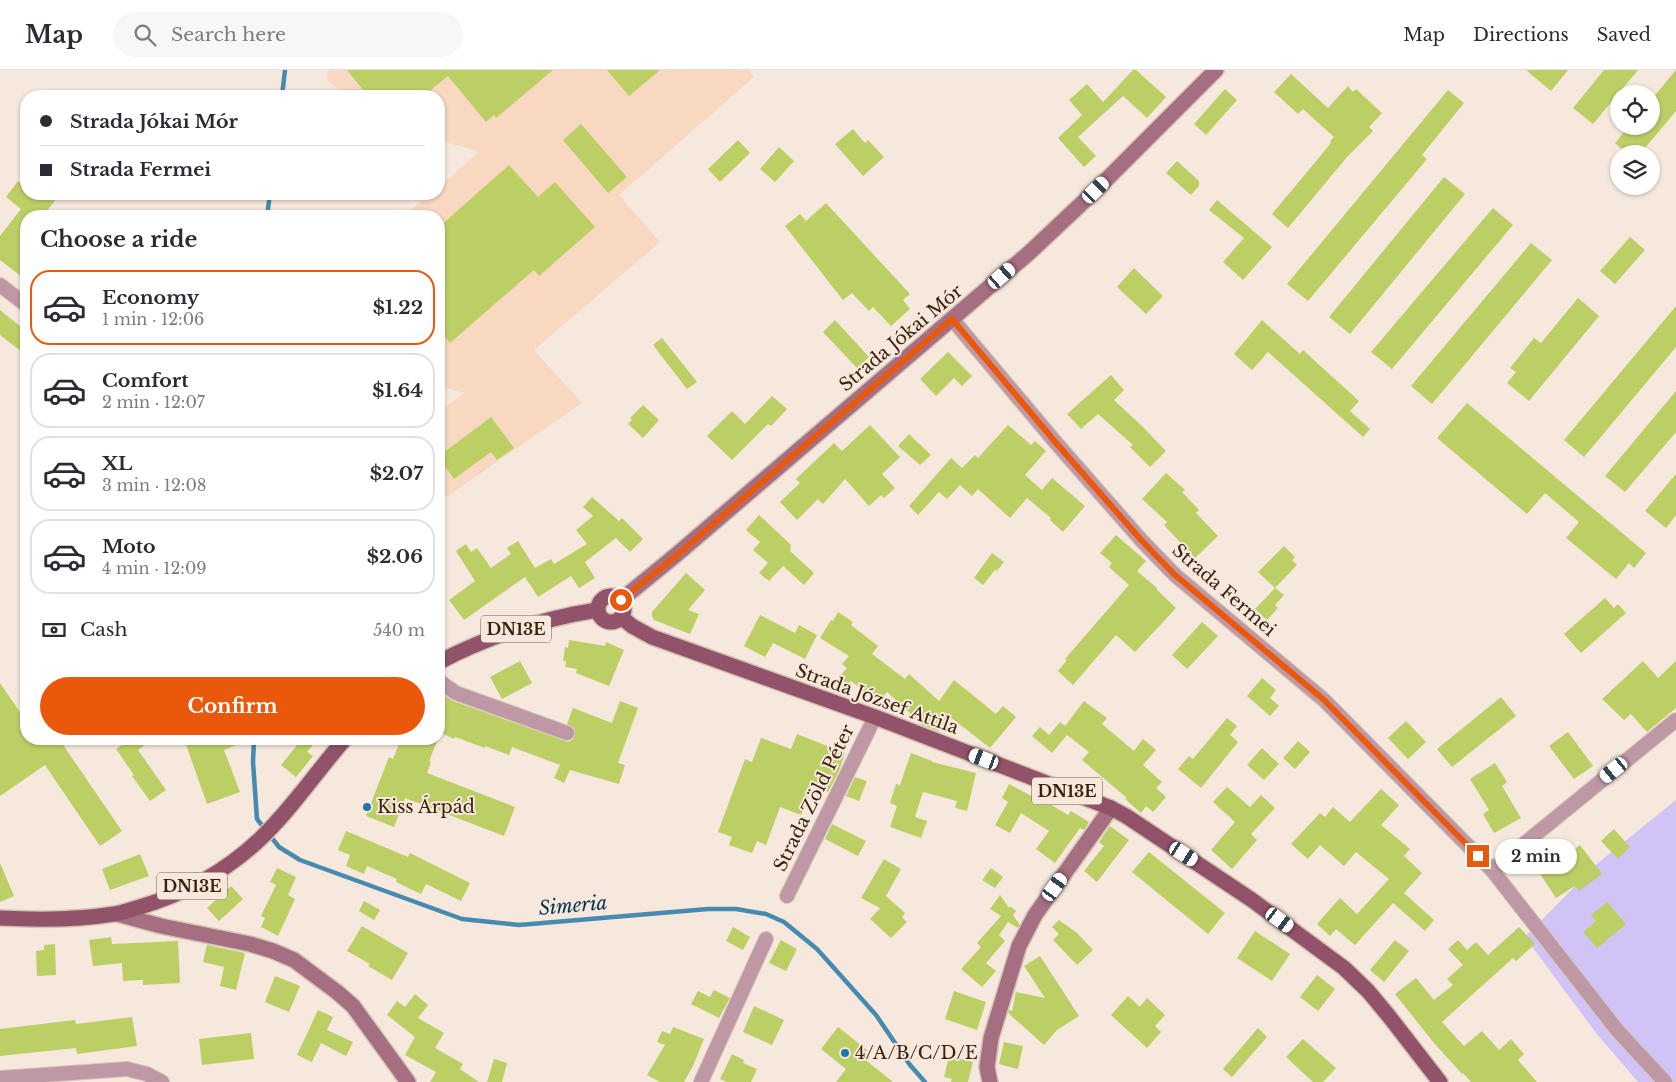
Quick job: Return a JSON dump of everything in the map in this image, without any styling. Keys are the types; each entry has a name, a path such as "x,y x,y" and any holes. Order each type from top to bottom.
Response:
{"main road":[{"name":"Strada Jókai Mór","path":"621,600 676,556 1029,253 1090,197 1216,70"},
{"name":"DN13E","path":"445,659 492,637 522,627 597,610 599,602 605,596 613,596 621,600"},
{"path":"597,610 600,617 607,621 614,621 621,617 624,610 621,600"},
{"name":"Strada József Attila","path":"621,617 652,637 875,717 1111,808 1154,834 1252,900 1344,968 1368,991 1440,1082"},
{"name":"DN13E","path":"0,918 74,918 117,914 159,900 203,881 239,857 258,840 280,818 340,745"},
{"path":"990,1082 987,1067 991,1038 1019,946 1035,915 1111,808"},
{"path":"117,914 162,926 250,944 294,960 337,992 352,1006 408,1082"}],"street":[{"path":"0,285 20,300"},
{"name":"Strada Fermei","path":"952,319 1057,444 1155,555 1175,575 1324,700 1492,870 1616,1030 1666,1082"},
{"path":"445,685 456,693 567,733"},
{"name":"Strada Zöld Péter","path":"787,896 875,717"},
{"path":"1492,870 1676,720"},
{"path":"701,1082 766,939"},
{"path":"0,1078 127,1069 147,1074 162,1082"}],"shaded area":[{"path":"329,70 748,70 754,77 619,195 660,242 534,350 582,403 445,498 445,407 464,393 445,388 445,210 411,210 423,200 445,200 445,182 479,152 445,141 445,90 339,90 327,80"},
{"path":"1676,800 1676,1082 1638,1082 1596,1033 1525,937 1598,863"}],"building":[{"path":"347,70 553,70 496,118 494,115 486,122 448,76 430,90 363,90"},
{"path":"607,70 660,70 629,96"},
{"path":"1133,70 1136,70 1166,97 1147,118 1123,96 1078,137 1096,156 1084,167 1058,138 1082,115 1069,100 1087,84 1103,102"},
{"path":"1526,70 1568,70 1551,91"},
{"path":"1604,70 1638,70 1626,85 1610,85 1610,104 1593,124 1573,108"},
{"path":"1676,70 1676,111 1660,130 1660,89"},
{"path":"1291,74 1328,108 1348,86 1353,92 1356,89 1382,113 1369,127 1373,131 1347,157 1288,228 1272,214 1334,137 1303,109 1298,114 1274,92"},
{"path":"1225,89 1237,100 1206,135 1194,124"},
{"path":"1448,90 1464,103 1422,155 1427,159 1308,301 1287,284"},
{"path":"581,124 627,177 608,193 563,140"},
{"path":"853,129 865,143 868,140 884,157 863,176 835,144"},
{"path":"1622,135 1656,135 1648,145 1617,145 1615,143"},
{"path":"738,140 750,153 720,182 708,169"},
{"path":"779,147 794,161 775,182 760,169"},
{"path":"1177,161 1199,181 1199,186 1191,195 1166,173"},
{"path":"509,165 538,197 555,182 595,227 539,276 534,270 450,343 445,337 445,222"},
{"path":"1444,177 1465,194 1350,334 1329,317"},
{"path":"18,181 20,182 20,200 55,200 48,210 20,210 6,197"},
{"path":"1217,200 1272,247 1243,280 1223,262 1244,238 1209,210"},
{"path":"826,203 910,294 903,300 910,309 891,326 873,307 869,311 852,293 843,300 785,226 800,214 806,221"},
{"path":"1493,208 1513,225 1392,369 1371,352"},
{"path":"20,210 20,275 0,260 0,236"},
{"path":"1630,237 1645,250 1615,284 1600,271"},
{"path":"1531,243 1552,260 1432,404 1411,386"},
{"path":"1134,268 1163,296 1146,314 1117,287"},
{"path":"1578,298 1599,316 1529,401 1507,383 1516,372 1510,368 1534,338 1541,343"},
{"path":"1676,306 1676,347 1584,457 1564,440"},
{"path":"0,310 20,326 20,350 0,335"},
{"path":"835,320 869,357 857,368 823,332"},
{"path":"1262,320 1300,354 1303,350 1359,401 1350,411 1370,429 1363,437 1268,352 1252,370 1234,354"},
{"path":"662,338 697,382 687,389 653,345"},
{"path":"948,352 972,376 962,386 954,378 936,396 920,379"},
{"path":"1111,375 1124,390 1114,400 1166,451 1150,467 1130,447 1133,445 1098,414 1081,429 1067,414"},
{"path":"1676,391 1676,432 1625,492 1605,476"},
{"path":"772,396 787,409 771,426 768,424 732,460 707,436 732,411 745,424"},
{"path":"1467,403 1646,553 1634,568 1629,563 1616,579 1566,538 1579,522 1545,493 1527,514 1437,438"},
{"path":"643,405 659,420 643,438 628,424 632,420 630,418"},
{"path":"491,417 514,448 497,460 491,452 454,479 445,466 445,452"},
{"path":"870,425 900,457 882,474 895,488 884,498 881,495 869,506 845,479 823,504 818,499 797,520 780,502 800,483 796,479 834,443 842,451"},
{"path":"1008,425 1031,445 1035,441 1046,451 1025,475 1042,490 1052,478 1085,506 1063,532 1050,520 1051,518 1027,498 1010,518 978,489 972,496 960,485 947,499 939,492 918,515 909,506 951,458 962,468 975,455 978,458"},
{"path":"909,434 931,455 920,465 898,446"},
{"path":"1166,473 1185,490 1182,492 1199,510 1196,513 1218,536 1195,558 1164,525 1167,522 1142,499"},
{"path":"1676,474 1676,515 1666,528 1645,511"},
{"path":"592,497 619,521 622,518 643,539 630,552 616,538 585,562 595,578 579,588 571,576 538,597 525,577 464,620 449,600 475,581 456,551 466,544 471,552 477,548 491,568 511,554 507,548 518,541 535,568 551,559 554,564 587,544 576,530 593,516 583,507"},
{"path":"759,515 791,545 790,551 814,573 804,585 783,566 769,581 759,573 768,563 753,550 760,542 746,530"},
{"path":"1116,535 1146,561 1137,571 1176,608 1135,652 1116,635 1073,685 1058,671 1067,660 1065,659 1129,585 1109,567 1112,563 1100,553"},
{"path":"1284,546 1295,557 1292,560 1297,565 1275,588 1258,572"},
{"path":"992,553 1004,562 983,585 974,578"},
{"path":"686,573 705,590 688,610 699,614 690,634 654,620 652,616 652,612"},
{"path":"1275,588 1284,595 1275,605 1278,608 1267,620 1255,609"},
{"path":"1605,598 1614,608 1618,604 1626,613 1581,653 1564,634"},
{"path":"838,612 853,622 851,625 878,646 872,654 905,679 909,674 939,701 954,680 996,714 1003,706 1016,717 990,748 949,716 938,731 922,725 909,716 911,714 887,692 879,703 851,681 848,685 839,677 847,668 842,664 849,656 820,638"},
{"path":"760,615 795,633 799,625 817,635 805,659 773,643 765,657 744,646"},
{"path":"1202,622 1218,636 1187,669 1172,655"},
{"path":"569,640 605,646 606,642 624,650 609,686 576,673 577,669 565,667 566,661 563,661 565,647 568,648"},
{"path":"520,661 532,683 502,699 490,677"},
{"path":"1643,661 1658,678 1676,661 1676,708 1647,732 1631,714 1624,720 1602,699"},
{"path":"1262,678 1276,690 1270,698 1279,706 1270,716 1247,696"},
{"path":"0,683 20,712 20,745 63,745 122,831 100,846 45,765 0,796"},
{"path":"445,696 453,701 568,742 575,735 574,728 567,724 573,708 612,723 620,701 638,708 618,763 625,765 619,784 570,770 564,783 554,778 560,765 512,747 509,755 455,737 454,739 445,735"},
{"path":"1501,697 1516,716 1452,767 1437,749"},
{"path":"1084,701 1107,718 1102,724 1134,751 1143,739 1156,750 1143,765 1162,782 1156,788 1166,797 1153,812 1146,806 1141,813 1125,799 1127,798 1082,760 1089,752 1067,735 1052,753 1032,736 1040,727 1049,735 1060,722 1065,726"},
{"path":"1227,718 1237,726 1230,735 1238,742 1201,788 1178,769 1189,756 1193,759"},
{"path":"1406,721 1426,742 1408,759 1388,738"},
{"path":"1568,732 1593,766 1574,779 1549,746"},
{"path":"797,734 845,753 839,771 828,792 812,785 801,815 780,807 766,845 757,841 752,853 729,845 732,837 718,832 745,759 752,762 761,738 791,749"},
{"path":"1298,741 1310,752 1295,769 1283,758"},
{"path":"122,745 145,745 138,750 166,790 150,801 116,749"},
{"path":"186,745 236,745 224,750 240,792 207,804"},
{"path":"297,745 312,745 307,752 313,756 296,777 281,765"},
{"path":"399,745 436,745 429,761 431,762 427,773 515,807 504,836 405,798 394,827 366,816 389,757 393,759"},
{"path":"1262,748 1279,764 1264,780 1247,765"},
{"path":"911,753 932,762 976,773 967,811 955,808 957,801 923,792 915,817 927,821 921,838 890,827 897,806 890,803 896,784 900,785"},
{"path":"1495,763 1507,782 1502,786 1521,818 1494,833 1483,814 1489,810 1470,779"},
{"path":"855,777 867,781 859,801 846,796"},
{"path":"1009,784 1044,803 1045,801 1068,815 1071,811 1089,822 1084,830 1080,828 1055,863 1036,849 1049,831 1021,813 1010,833 995,825 1008,802 1002,798"},
{"path":"1227,787 1250,807 1261,795 1275,808 1251,834 1257,840 1232,869 1211,850 1235,822 1213,802"},
{"path":"1381,789 1399,805 1381,825 1410,849 1404,856 1422,873 1404,893 1434,920 1425,931 1393,903 1355,945 1336,929 1330,936 1317,924 1340,898 1357,914 1389,879 1356,852 1344,866 1320,845 1308,859 1291,844 1320,813 1325,817 1333,807 1350,822"},
{"path":"832,824 866,841 858,856 825,839"},
{"path":"1110,826 1129,840 1097,882 1084,871 1104,846 1099,842"},
{"path":"1614,829 1630,847 1618,859 1601,841"},
{"path":"346,831 408,857 410,853 470,883 461,901 426,884 421,894 396,882 397,879 367,866 364,874 346,866 350,855 338,850"},
{"path":"1580,845 1602,874 1579,891 1575,886 1556,898 1535,866 1550,856 1555,863"},
{"path":"1149,852 1225,913 1208,934 1132,872"},
{"path":"140,854 149,876 110,890 102,869"},
{"path":"884,859 901,869 886,896 905,913 902,917 907,922 891,938 870,919 880,908 861,898"},
{"path":"0,863 14,896 0,902"},
{"path":"277,868 296,877 288,895 295,899 278,936 261,927 265,918 261,916 276,885 270,882"},
{"path":"991,868 1003,877 995,888 982,880"},
{"path":"231,886 243,899 219,921 207,908"},
{"path":"1000,895 1009,908 1010,906 1016,911 1013,915 1020,925 1018,928 1008,922 999,935 1005,941 986,963 996,971 982,987 961,969 981,947 977,943 1001,916 990,909"},
{"path":"364,901 380,910 374,920 359,911"},
{"path":"1607,902 1626,924 1597,948 1583,932 1596,921 1591,915"},
{"path":"1059,920 1077,933 1093,950 1077,965 1053,940 1059,934 1052,927"},
{"path":"362,926 408,953 392,980 368,966 370,964 347,951"},
{"path":"733,927 750,937 743,950 726,941"},
{"path":"1519,927 1535,944 1516,961 1513,958 1442,1022 1464,1046 1482,1031 1499,1050 1511,1039 1524,1054 1518,1060 1537,1082 1471,1082 1434,1043 1395,994 1416,978 1434,1000 1453,985 1447,979 1463,965 1448,949 1458,940 1467,950 1476,942 1488,955"},
{"path":"1255,931 1290,954 1272,981 1237,958"},
{"path":"111,937 112,944 178,941 180,983 143,985 143,980 123,981 122,963 93,966 89,940"},
{"path":"781,940 797,949 786,971 769,963"},
{"path":"1395,940 1409,951 1384,982 1370,970"},
{"path":"55,944 56,975 37,976 36,951 44,950 44,945"},
{"path":"207,945 245,953 236,990 220,986 224,967 203,962"},
{"path":"1040,956 1079,1016 1057,1030 1044,1045 1008,1013 1009,1010 1012,1011 1016,992 1045,998 1024,966"},
{"path":"1317,975 1335,989 1318,1011 1300,997"},
{"path":"275,976 300,986 289,1012 265,1002"},
{"path":"714,990 730,998 719,1018 691,1004 698,991 710,997"},
{"path":"954,991 986,1002 977,1030 945,1019"},
{"path":"415,994 428,1005 418,1018 444,1033 435,1048 463,1064 460,1069 479,1082 430,1082 436,1072 405,1055 415,1037 387,1015 397,1001 405,1007"},
{"path":"1128,996 1140,1007 1147,998 1165,1015 1155,1026 1161,1032 1147,1048 1111,1015"},
{"path":"754,1006 784,1020 772,1045 743,1032"},
{"path":"318,1010 333,1017 327,1030 353,1042 346,1056 321,1043 312,1062 297,1055"},
{"path":"132,1017 137,1046 77,1054 76,1048 0,1056 0,1029 75,1020 76,1024"},
{"path":"673,1027 704,1039 684,1082 660,1082 647,1075 665,1045 657,1042 662,1031 670,1034"},
{"name":"4/A/B/C/D/E","path":"838,1027 867,1050 862,1057 893,1082 836,1082 846,1069 821,1049"},
{"path":"1258,1028 1267,1037 1232,1077 1223,1069"},
{"path":"251,1033 254,1059 202,1065 199,1039"},
{"path":"1303,1039 1336,1068 1323,1082 1313,1082 1286,1057"},
{"path":"1004,1042 1023,1046 1018,1069 999,1064"},
{"path":"732,1054 744,1060 743,1063 757,1069 751,1082 727,1082 720,1079"},
{"path":"949,1056 973,1062 968,1082 951,1082 952,1079 944,1077"},
{"path":"494,1059 507,1063 502,1082 487,1082"}],"waterway":[{"name":"Simeria","path":"283,90 285,70"},
{"name":"Simeria","path":"268,210 269,200"},
{"name":"Simeria","path":"254,745 257,819 279,847 300,860 462,919 519,925 708,909 736,909 766,914 784,922 817,949 876,1015 910,1065 925,1082"}],"place":[{"name":"Kiss Árpád","path":"367,807"},
{"name":"4/A/B/C/D/E","path":"845,1053"}],"route":[{"path":"621,600 676,556 952,319 1057,444 1155,555 1175,575 1324,700 1478,856"}]}
